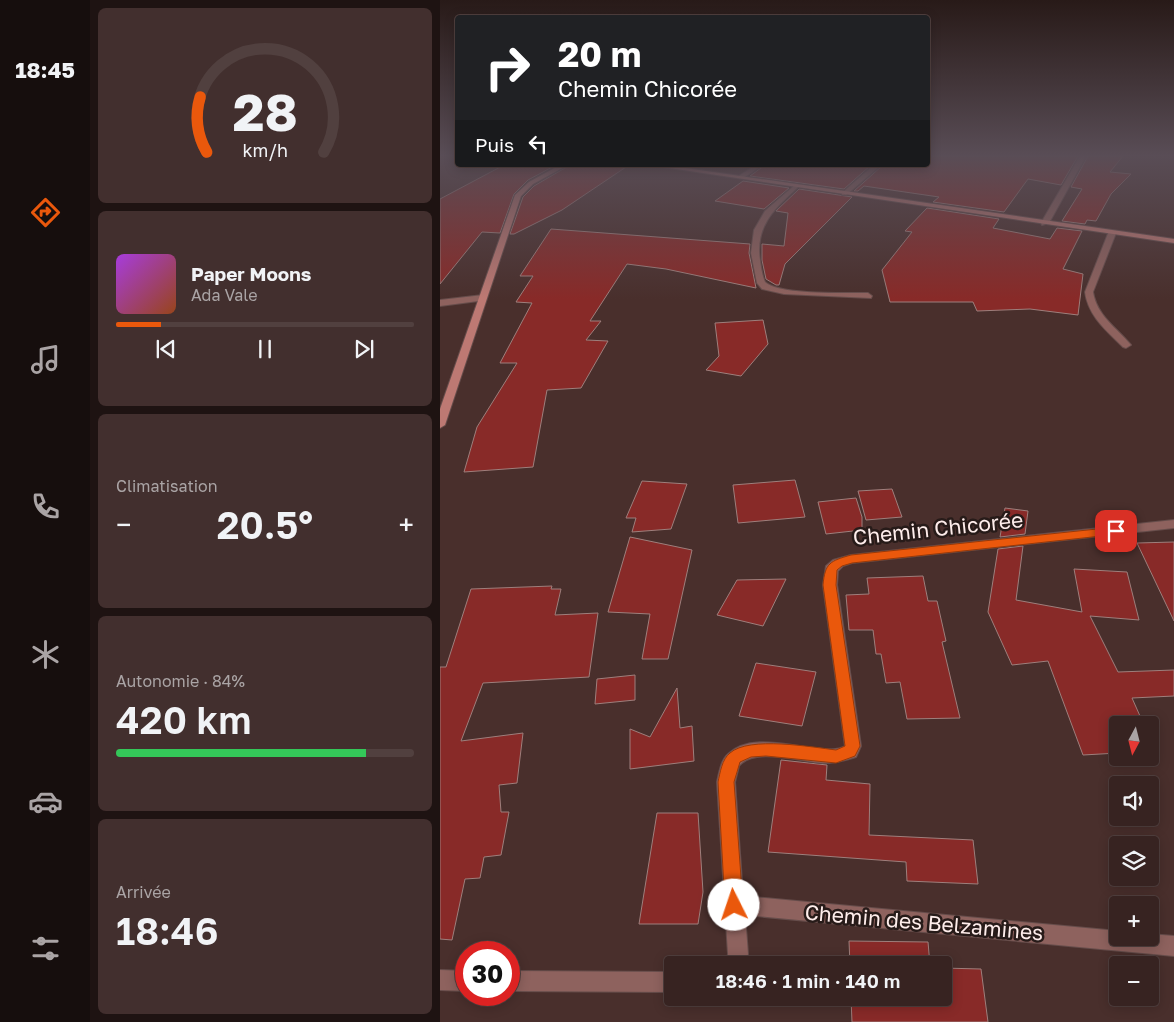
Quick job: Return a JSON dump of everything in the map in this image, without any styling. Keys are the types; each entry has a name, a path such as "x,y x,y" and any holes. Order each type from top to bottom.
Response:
{"street":[{"path":"440,425 515,204"},
{"path":"775,204 760,220 755,231 755,256 760,281 764,287 786,292 868,296"},
{"path":"911,204 1174,242"},
{"path":"1045,223 1056,204"},
{"path":"1112,232 1089,292 1089,301 1094,311 1126,345"},
{"path":"440,303 483,298"},
{"name":"Chemin Chicorée","path":"734,905 726,782 729,768 735,758 750,751 766,750 836,756 850,752 853,746 830,585 831,569 838,563 851,559 1174,524"},
{"path":"734,905 738,956"},
{"name":"Chemin des Belzamines","path":"734,905 1174,946"},
{"path":"440,980 455,981"},
{"path":"520,981 664,982"}],"building":[{"path":"440,204 511,204 500,233 482,232 440,284"},
{"path":"521,204 571,204 514,234 510,234"},
{"path":"731,204 770,204 764,209"},
{"path":"784,204 845,204 785,264 779,285 766,279 762,260 762,244 784,246 788,213 776,211"},
{"path":"945,204 1010,204 1004,212"},
{"path":"1073,204 1106,204 1096,221 1087,220 1085,224 1062,221"},
{"path":"927,208 999,219 993,228 1050,239 1057,228 1082,231 1063,269 1083,274 1078,315 1030,309 977,311 973,302 890,302 882,270 912,232 905,231"},
{"path":"551,229 750,244 749,253 756,288 666,269 627,264 590,321 601,321 586,340 608,341 581,388 547,390 533,467 464,472 477,427 517,363 500,363 532,303 516,302 533,276 520,276"},
{"path":"763,320 768,344 741,376 706,370 719,356 715,323"},
{"path":"795,480 805,517 738,523 733,485"},
{"path":"642,481 687,484 671,529 632,532 636,518 626,518"},
{"path":"892,489 902,517 866,520 858,491"},
{"path":"856,498 862,517 862,530 826,534 818,502"},
{"path":"1005,508 1028,511 1025,534 1000,537"},
{"path":"630,537 692,550 668,659 642,659 650,614 608,612"},
{"path":"1174,542 1174,621 1137,543"},
{"path":"1023,546 1016,600 1082,612 1074,569 1127,572 1139,620 1090,616 1118,672 1174,670 1174,696 1132,698 1140,716 1109,716 1109,754 1083,755 1048,661 1012,665 988,612 998,549"},
{"path":"923,576 928,601 937,601 946,641 942,642 960,718 907,719 900,682 886,683 881,654 876,654 873,630 849,630 846,595 869,594 867,578"},
{"path":"786,579 763,626 717,615 737,580"},
{"path":"552,586 551,589 561,589 555,615 598,613 589,677 483,683 461,741 523,733 517,783 499,785 501,812 509,812 501,855 484,857 480,878 465,879 452,940 440,939 440,667 446,667 471,589"},
{"path":"756,663 816,672 802,726 739,716"},
{"path":"635,675 635,700 595,704 597,679"},
{"path":"677,688 680,728 692,726 694,761 630,769 630,729 650,737"},
{"path":"781,760 827,765 826,780 870,784 869,835 973,840 978,884 907,881 906,862 768,852"},
{"path":"657,813 698,813 703,892 698,924 639,924"},
{"path":"849,941 928,942 929,956 850,956"},
{"path":"952,968 981,969 988,1022 852,1022 851,1006 952,1006"}],"route":[{"path":"734,905 726,782 729,768 735,758 750,751 766,750 836,756 850,752 853,746 829,577 831,569 838,563 851,559 1116,531"}]}
